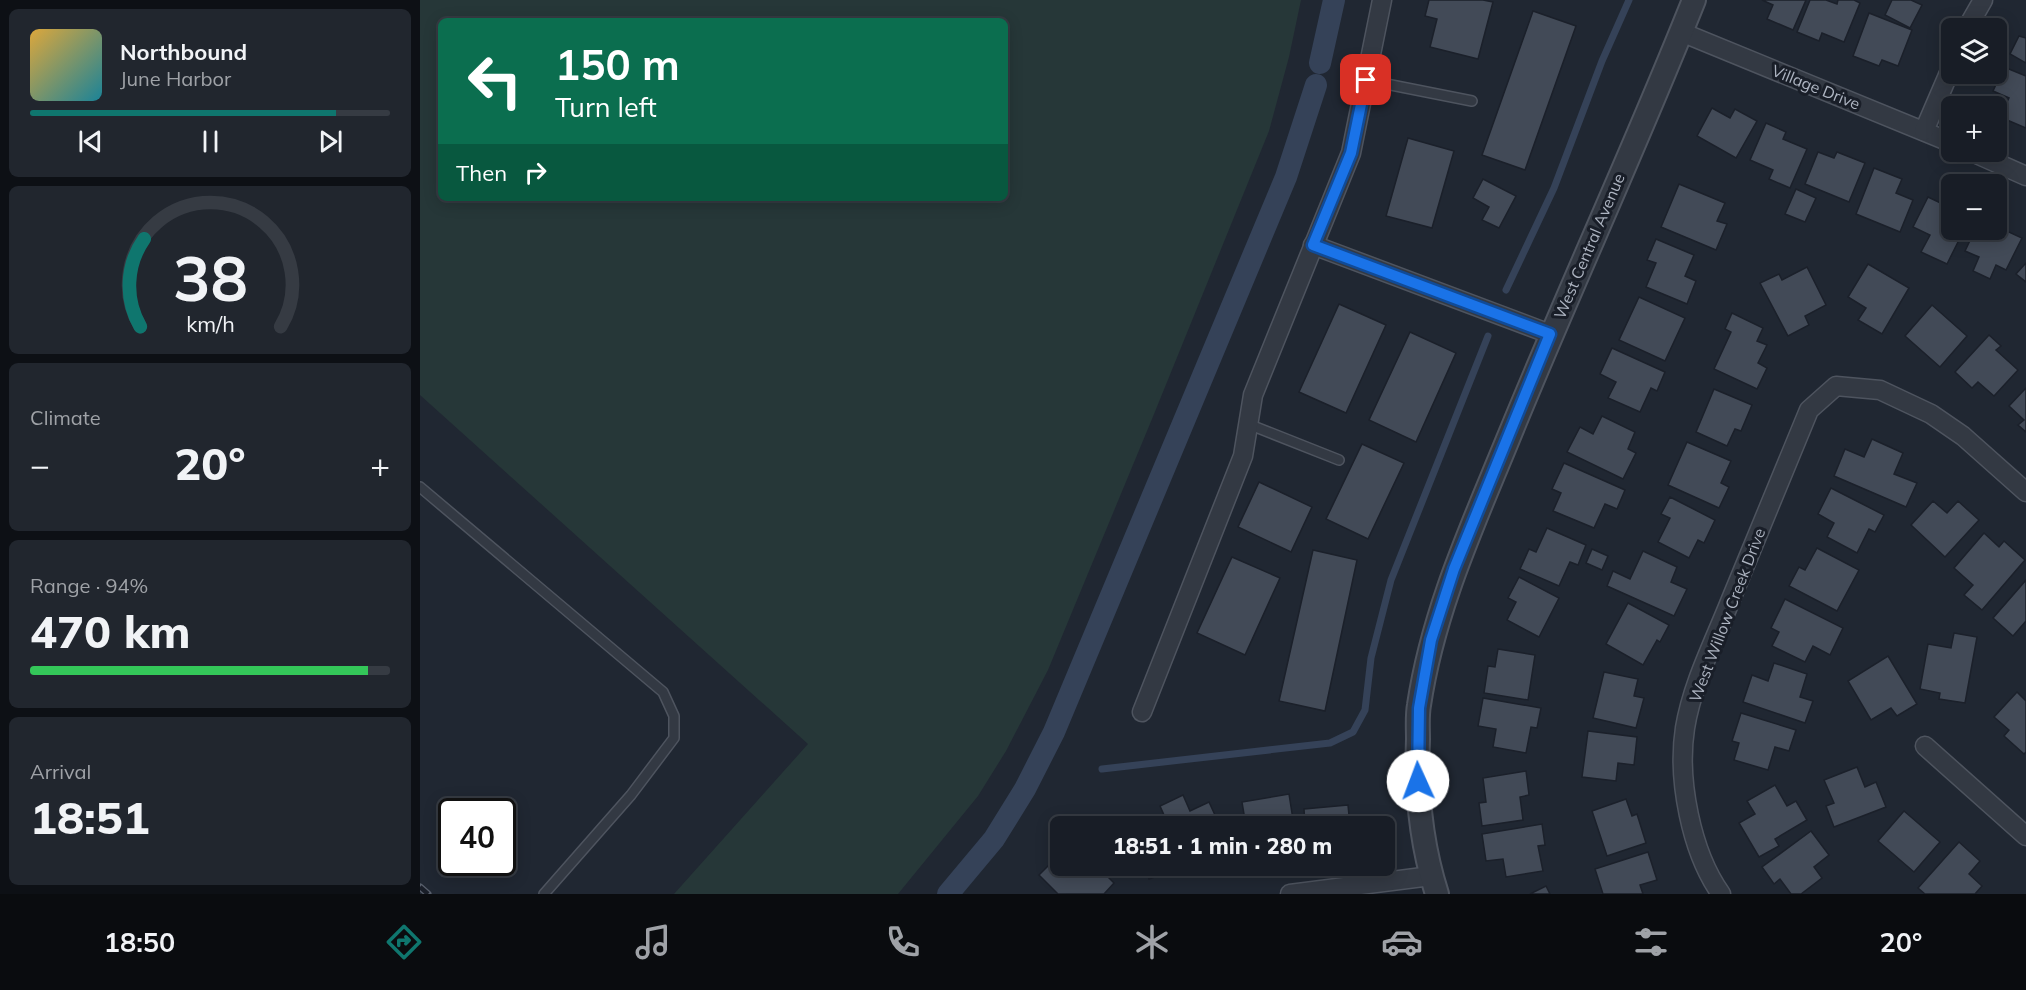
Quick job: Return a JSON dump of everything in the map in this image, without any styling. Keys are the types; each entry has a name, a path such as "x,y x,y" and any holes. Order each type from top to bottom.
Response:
{"street":[{"path":"1142,712 1243,456 1253,395 1351,153 1382,0"},
{"name":"West Central Avenue","path":"1434,885 1421,824 1417,759 1419,708 1431,640 1454,569 1550,334 1694,0"},
{"path":"1973,18 1983,0"},
{"name":"Village Drive","path":"1681,32 1941,138"},
{"path":"1924,131 1944,84"},
{"path":"1994,162 2026,176"},
{"path":"1313,245 1550,334"},
{"name":"West Willow Creek Drive","path":"1721,894 1699,849 1688,810 1683,771 1685,728 1698,680 1809,410 1836,386 1880,390 1931,414 1963,436 2026,492"},
{"path":"1925,746 2026,836"},
{"path":"1290,894 1434,885"}],"lane":[{"path":"1366,80 1472,100"},
{"path":"1248,424 1339,460"},
{"path":"420,487 663,692 674,716 674,738 631,795 544,894"}],"shaded area":[{"path":"420,0 1301,0 1289,57 1269,131 1048,670 1006,751 978,796 898,894 674,894 808,744 420,395"}],"building":[{"path":"1429,0 1493,2 1478,59 1430,47 1437,19 1425,16"},
{"path":"1762,0 1806,0 1793,30 1767,19 1773,5"},
{"path":"1810,0 1826,0 1837,4 1838,0 1854,0 1860,3 1844,42 1822,33 1819,41 1797,32"},
{"path":"1892,0 1911,0 1922,5 1910,28 1885,15"},
{"path":"1533,11 1576,26 1525,170 1482,155"},
{"path":"1869,13 1912,30 1898,66 1882,60 1879,66 1853,56"},
{"path":"2019,36 2026,38 2026,63 2010,54"},
{"path":"2007,68 2026,76 2026,128 2007,120 2009,98 1993,91 1996,84 2007,84"},
{"path":"1712,108 1730,118 1735,109 1757,121 1736,158 1697,136"},
{"path":"1766,123 1786,132 1783,139 1807,149 1790,188 1769,179 1773,170 1750,160"},
{"path":"1408,138 1454,151 1432,228 1386,216"},
{"path":"1818,152 1834,158 1837,152 1865,163 1849,202 1805,184"},
{"path":"1874,168 1902,179 1896,193 1913,200 1900,232 1856,214"},
{"path":"1483,179 1516,196 1499,228 1482,220 1489,207 1473,198"},
{"path":"1679,184 1725,203 1717,221 1727,224 1716,250 1661,227"},
{"path":"1796,189 1816,198 1805,222 1785,214"},
{"path":"1928,197 1941,203 1941,240 1959,240 1947,264 1921,252 1930,235 1913,227"},
{"path":"2007,231 2022,238 2006,270 1996,265 1990,279 1973,271 1979,257 1965,251 1970,240 2007,240"},
{"path":"1656,239 1694,255 1685,276 1696,281 1687,304 1646,287 1656,263 1647,260"},
{"path":"2026,263 2026,282 2016,274"},
{"path":"1868,264 1909,288 1882,334 1858,320 1866,308 1848,297"},
{"path":"1807,267 1826,305 1805,316 1809,325 1788,336 1760,283 1779,274 1782,280"},
{"path":"1639,297 1685,318 1665,361 1619,340"},
{"path":"1339,304 1386,325 1346,413 1299,392"},
{"path":"1932,305 1967,336 1940,367 1905,336"},
{"path":"1732,313 1763,328 1757,341 1767,345 1758,363 1767,368 1757,389 1714,369 1731,332 1725,329"},
{"path":"1410,332 1456,353 1416,442 1369,420"},
{"path":"1989,335 2001,346 1996,350 2018,370 1994,396 1978,382 1972,388 1955,372"},
{"path":"1612,348 1665,372 1657,391 1651,388 1640,412 1608,398 1616,382 1600,374"},
{"path":"2026,388 2026,432 2018,425 2024,420 2009,406"},
{"path":"1714,389 1752,405 1741,431 1735,429 1727,446 1696,432"},
{"path":"1602,416 1635,432 1628,449 1636,453 1623,479 1567,452 1580,427 1593,434"},
{"path":"1872,439 1903,453 1894,474 1917,483 1906,507 1834,476 1845,449 1864,457"},
{"path":"1687,442 1731,461 1721,483 1729,487 1719,508 1668,485"},
{"path":"1362,444 1404,463 1368,539 1326,519"},
{"path":"1564,463 1625,490 1617,509 1605,504 1594,528 1553,511 1561,493 1552,489"},
{"path":"1259,482 1312,507 1291,552 1238,527"},
{"path":"1831,488 1884,515 1875,532 1869,529 1857,553 1827,537 1834,523 1818,514"},
{"path":"1670,497 1715,520 1704,543 1698,540 1689,558 1658,542 1670,518 1661,514"},
{"path":"1933,501 1947,513 1958,501 1979,520 1945,557 1911,525"},
{"path":"1547,528 1586,545 1578,565 1570,562 1559,586 1520,569 1529,549 1536,552"},
{"path":"1984,533 1999,547 2004,541 2025,560 1982,610 1964,595 1973,585 1954,568"},
{"path":"1817,548 1859,570 1837,611 1789,586 1799,567 1805,570"},
{"path":"1592,549 1608,556 1602,570 1586,563"},
{"path":"1313,550 1357,560 1325,711 1279,701"},
{"path":"1643,551 1677,567 1671,582 1687,589 1674,616 1607,586 1613,571 1630,579"},
{"path":"1232,557 1280,578 1245,655 1197,633"},
{"path":"1519,577 1559,598 1539,637 1507,620 1516,602 1508,598"},
{"path":"2026,580 2026,621 2013,636 1993,618"},
{"path":"1785,599 1843,628 1830,655 1813,646 1805,662 1772,646 1779,632 1771,628"},
{"path":"1628,603 1669,625 1660,642 1657,640 1643,665 1606,644"},
{"path":"1954,633 1977,637 1965,703 1939,699 1940,693 1920,689 1928,644 1951,648"},
{"path":"1498,649 1535,655 1528,700 1484,693 1488,666 1495,667"},
{"path":"1888,656 1917,704 1897,716 1891,708 1871,720 1848,681"},
{"path":"1774,663 1807,674 1800,697 1813,701 1805,723 1743,702 1752,675 1768,681"},
{"path":"1604,672 1638,679 1634,696 1644,698 1636,728 1593,718"},
{"path":"2017,692 2026,701 2026,752 2024,754 2004,736 2009,730 1994,717"},
{"path":"1483,698 1541,708 1537,728 1531,727 1526,753 1493,747 1496,729 1478,726"},
{"path":"1741,713 1796,730 1789,751 1775,747 1768,770 1734,760 1739,743 1732,741"},
{"path":"1588,731 1637,737 1634,765 1618,763 1616,781 1582,777"},
{"path":"1857,767 1865,787 1876,782 1886,807 1834,827 1826,806 1834,803 1824,780"},
{"path":"1526,771 1529,795 1520,797 1523,820 1482,826 1479,803 1486,802 1483,778"},
{"path":"1775,785 1787,806 1796,801 1807,820 1775,839 1779,846 1759,857 1739,823 1755,814 1747,801"},
{"path":"1289,794 1292,816 1244,816 1242,802"},
{"path":"1183,795 1190,811 1209,802 1215,816 1164,816 1160,806"},
{"path":"1626,799 1632,816 1637,814 1646,843 1607,856 1592,811"},
{"path":"1348,805 1349,816 1304,816 1304,809"},
{"path":"1904,811 1940,842 1914,872 1878,841"},
{"path":"1542,824 1545,845 1538,846 1543,871 1506,877 1503,859 1486,861 1482,834"},
{"path":"1811,831 1829,855 1814,867 1822,878 1801,894 1791,894 1780,879 1774,884 1762,867"},
{"path":"1959,842 1980,861 1969,874 1982,886 1975,894 1925,894 1918,888"},
{"path":"1648,852 1657,880 1640,885 1643,894 1603,894 1595,869"},
{"path":"1050,864 1050,876 1107,876 1114,883 1104,894 1058,894 1039,875"},
{"path":"1546,886 1550,894 1530,894"}],"waterway":[{"path":"1320,63 1334,0"},
{"path":"1506,290 1554,188 1602,61 1629,0"},
{"path":"948,894 994,839 1025,789 1054,732 1286,177 1316,85"},
{"path":"1102,769 1330,743 1353,732 1365,710 1371,658 1391,580 1488,336"}],"railway":[{"path":"420,887 428,894"}],"route":[{"path":"1366,80 1351,153 1313,245 1550,334 1454,569 1431,640 1419,708 1418,781"}]}
